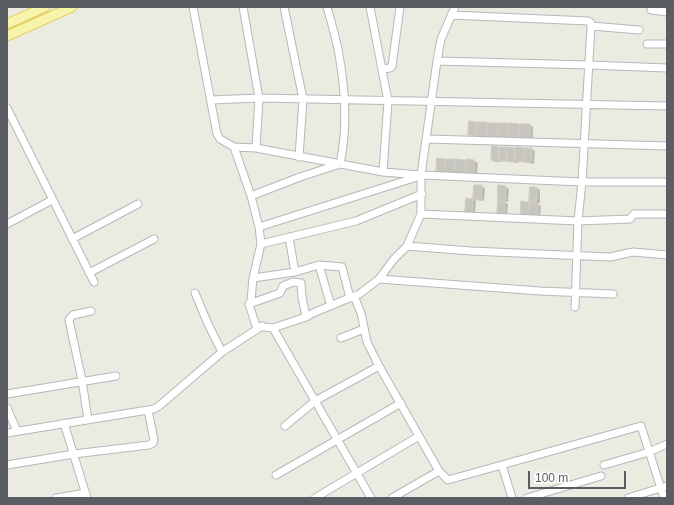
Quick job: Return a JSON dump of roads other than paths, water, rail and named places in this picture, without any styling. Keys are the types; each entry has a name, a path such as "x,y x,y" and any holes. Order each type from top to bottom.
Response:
{"main road":[{"path":"7,24 32,10 45,7"},
{"path":"7,36 50,11 72,7"}],"street":[{"path":"193,7 212,100 217,134 220,140 234,147 256,148 383,172 582,182 667,182"},
{"path":"242,7 259,98 256,148"},
{"path":"284,7 303,99 299,157"},
{"path":"327,7 338,49 344,100 344,147 340,164"},
{"path":"370,7 388,101 383,172"},
{"path":"382,69 390,68 392,66 400,7"},
{"path":"234,147 251,196 259,226 261,244 252,278 251,301 249,304 256,326 273,328 306,317 358,295 379,279 394,259 407,246 422,214 421,175 437,61 441,40 455,7"},
{"path":"651,10 667,12"},
{"path":"451,15 588,21 591,23 582,182 576,256 575,307"},
{"path":"591,26 638,30"},
{"path":"648,44 667,44"},
{"path":"437,61 667,68"},
{"path":"212,100 259,98 667,106"},
{"path":"7,108 94,282"},
{"path":"427,139 667,146"},
{"path":"251,196 300,177 340,164"},
{"path":"259,226 421,175"},
{"path":"261,244 356,221 422,194"},
{"path":"7,224 52,200"},
{"path":"72,239 138,204"},
{"path":"422,214 578,221 630,219 634,214 667,214"},
{"path":"289,238 295,272"},
{"path":"89,272 154,239"},
{"path":"407,246 471,251 576,256 610,257 633,252 667,255"},
{"path":"252,278 295,272 319,265 342,267 352,297 361,313 367,342 379,366 439,471 448,480 641,426 649,452 664,487 664,498"},
{"path":"319,265 331,306"},
{"path":"379,279 613,294"},
{"path":"249,304 280,293 283,286 293,282 301,283 306,317"},
{"path":"195,293 222,352"},
{"path":"88,420 70,318 73,315 91,311"},
{"path":"7,433 148,410 159,406 222,352 262,326"},
{"path":"273,328 371,498"},
{"path":"341,338 364,329"},
{"path":"285,426 315,401 379,366"},
{"path":"7,394 82,380 116,376"},
{"path":"276,475 401,403"},
{"path":"7,408 17,431"},
{"path":"7,465 74,454 152,444 154,440 148,410"},
{"path":"56,498 87,495 64,423"},
{"path":"315,498 419,436"},
{"path":"604,465 649,452 667,444"},
{"path":"502,465 512,498"},
{"path":"392,498 439,471"},
{"path":"527,498 600,476"},
{"path":"628,498 664,487"}]}
